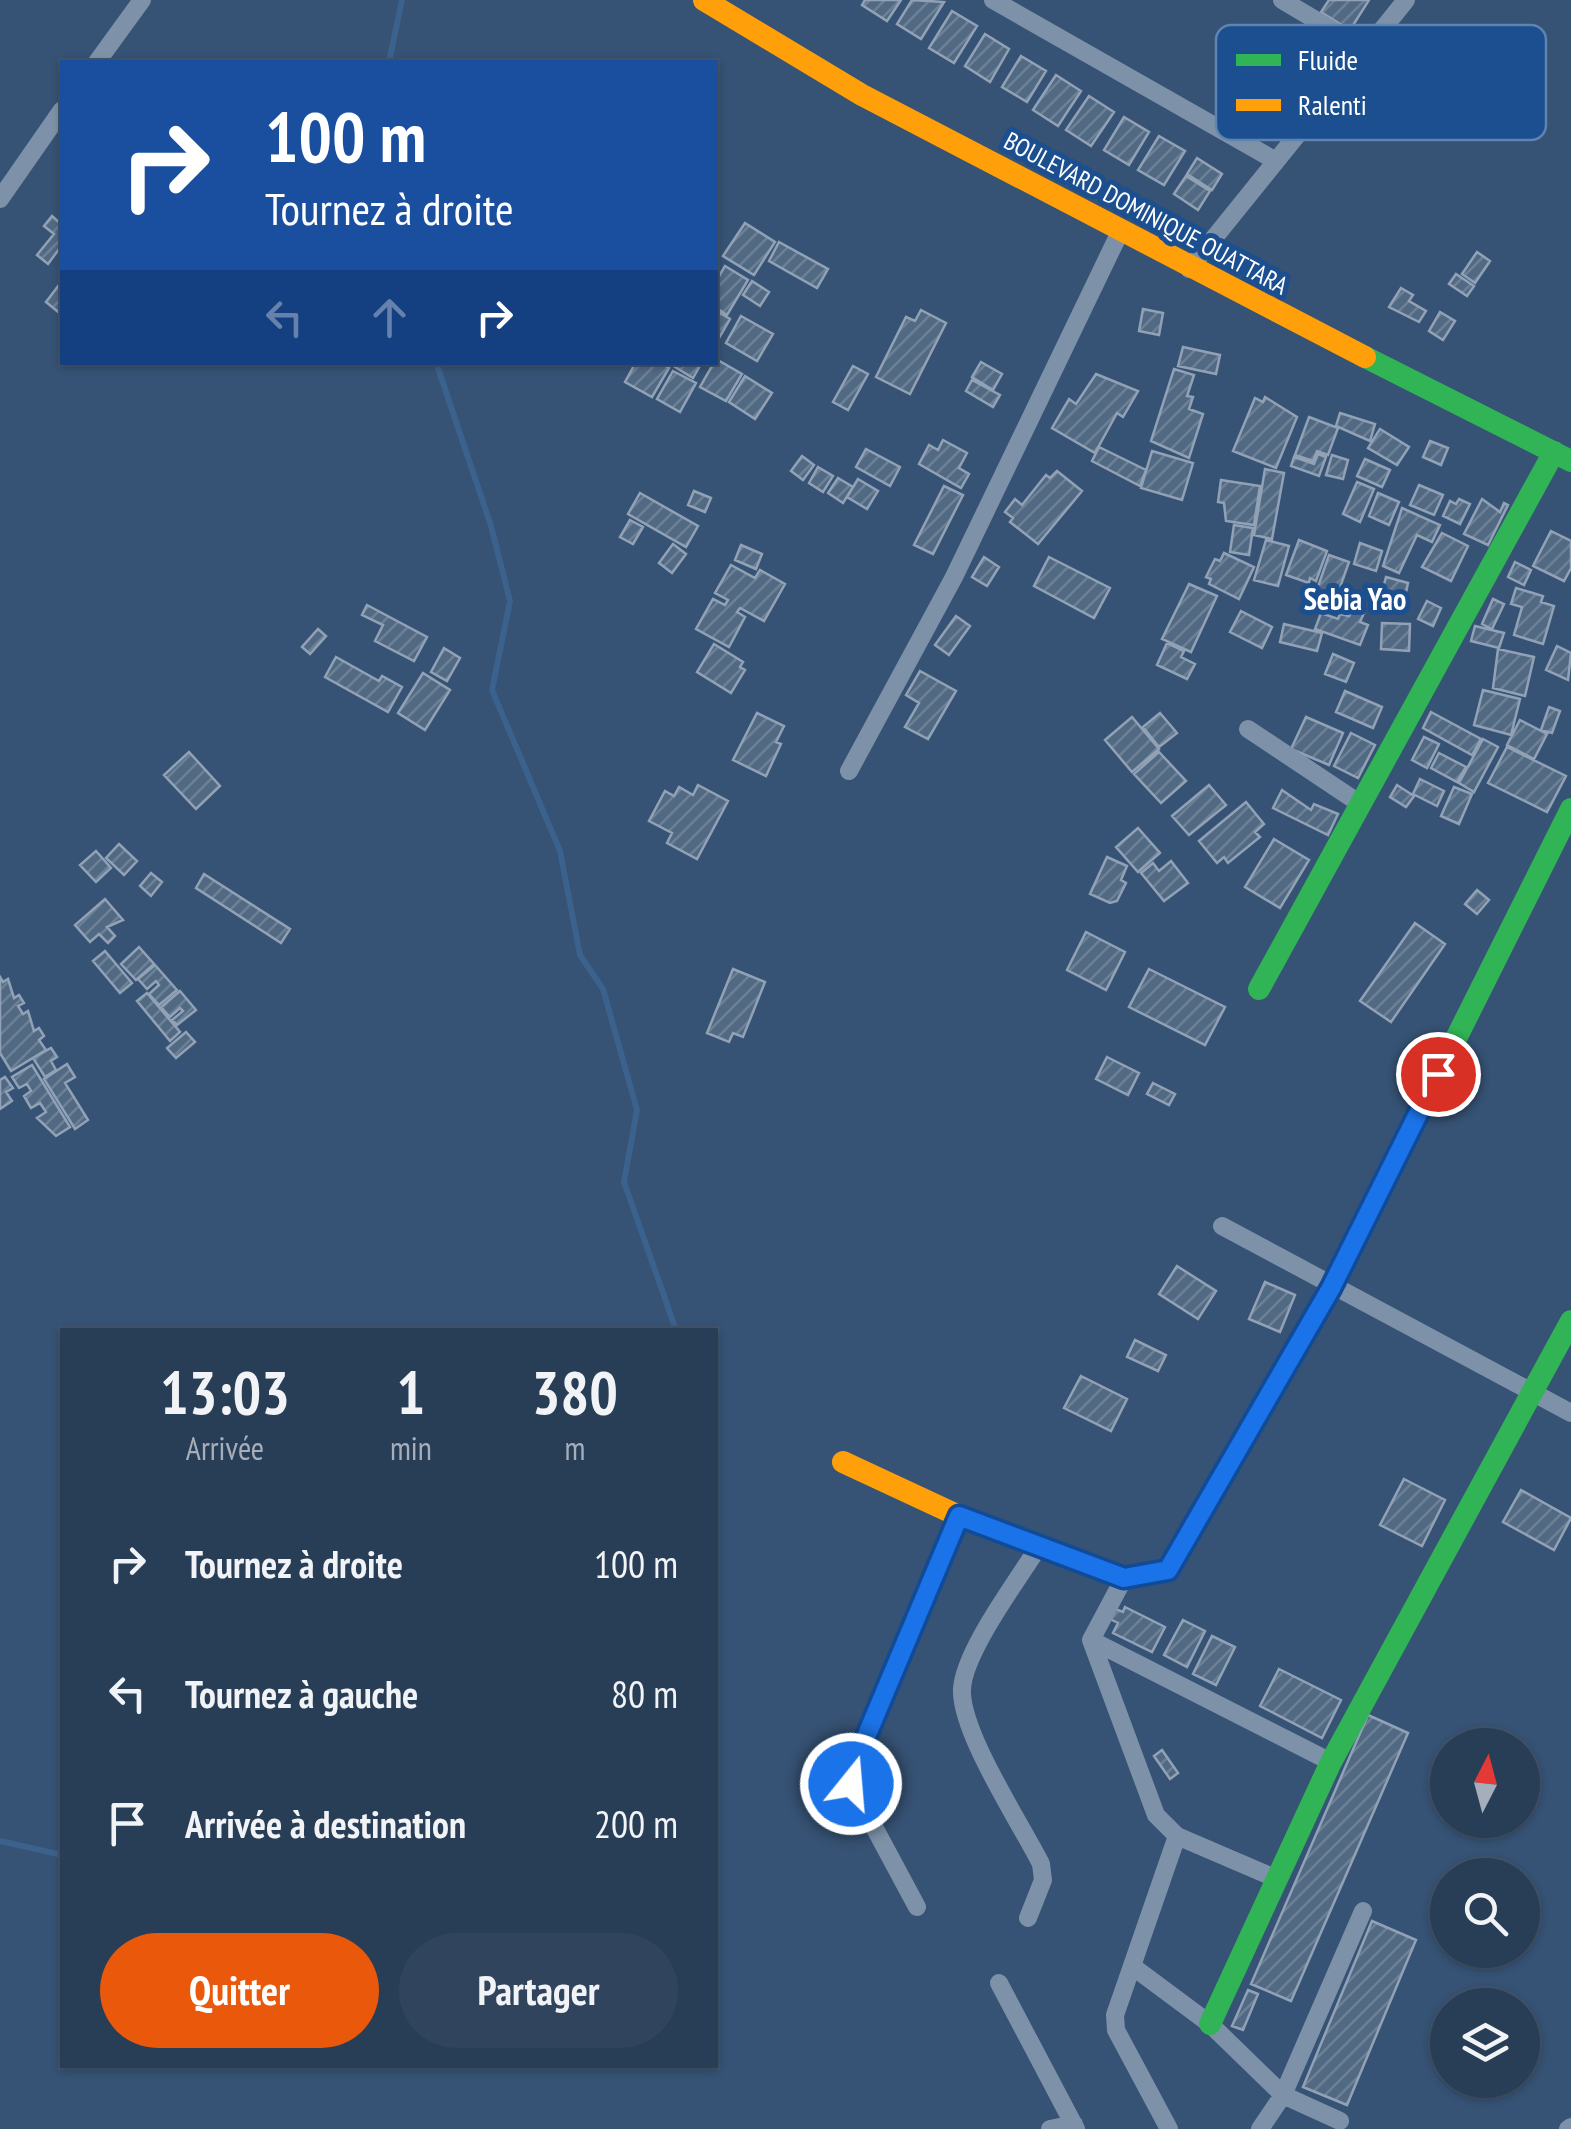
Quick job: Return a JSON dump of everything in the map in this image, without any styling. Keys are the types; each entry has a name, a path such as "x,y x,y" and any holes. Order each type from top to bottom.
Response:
{"street":[{"path":"98,60 142,0"},
{"name":"BOULEVARD DOMINIQUE OUATTARA","path":"704,0 862,95 1120,232 1563,456"},
{"path":"993,0 1216,127"},
{"path":"1282,0 1324,25"},
{"path":"1386,25 1406,0"},
{"path":"0,199 60,113"},
{"path":"1239,140 1276,161"},
{"path":"1190,269 1293,140"},
{"path":"849,771 954,577 1120,232"},
{"path":"1259,988 1359,803 1563,456"},
{"path":"1248,729 1359,803"},
{"path":"844,1462 959,1516 1124,1578 1168,1570 1331,1288 1571,808"},
{"path":"1222,1226 1331,1288 1571,1413"},
{"path":"1210,2024 1330,1762 1571,1321"},
{"path":"917,1907 851,1784 855,1763 959,1516"},
{"path":"1028,1918 1043,1880 1041,1864 964,1717 962,1685 976,1651 1038,1546"},
{"path":"1124,1578 1091,1640 1156,1815 1177,1836 1275,1878"},
{"path":"1091,1640 1330,1762"},
{"path":"1169,2129 1116,2030 1115,2015 1177,1836"},
{"path":"1260,2129 1283,2095 1363,1911"},
{"path":"1132,1966 1210,2024 1283,2095 1340,2121"},
{"path":"999,1983 1075,2127 1050,2129"}],"building":[{"path":"865,0 901,0 887,21 862,5"},
{"path":"912,0 944,2 921,39 897,24"},
{"path":"1329,0 1369,0 1353,25 1342,25 1321,12"},
{"path":"952,11 977,26 954,63 929,48"},
{"path":"985,34 1009,49 990,82 965,66"},
{"path":"1021,56 1046,71 1027,102 1002,87"},
{"path":"1056,75 1081,91 1058,126 1033,110"},
{"path":"1089,96 1114,112 1091,146 1066,130"},
{"path":"1124,117 1149,132 1129,165 1104,150"},
{"path":"1159,136 1185,151 1164,185 1138,170"},
{"path":"1197,158 1222,174 1212,190 1187,174"},
{"path":"1186,176 1210,191 1198,210 1174,194"},
{"path":"52,216 60,223 60,248 48,264 37,255 54,234 44,226"},
{"path":"745,223 775,242 754,275 723,256"},
{"path":"779,242 828,269 817,288 769,261"},
{"path":"1477,252 1490,261 1475,283 1462,274"},
{"path":"725,266 748,280 727,315 718,309 718,278"},
{"path":"1456,274 1474,286 1467,296 1449,284"},
{"path":"752,281 769,292 760,306 743,295"},
{"path":"60,284 60,313 46,302"},
{"path":"1401,288 1413,295 1409,301 1426,311 1419,322 1389,307"},
{"path":"1143,309 1163,313 1159,335 1139,331"},
{"path":"921,310 946,323 910,394 876,377 906,317 915,321"},
{"path":"718,312 730,319 718,340"},
{"path":"1440,312 1455,321 1443,340 1429,331"},
{"path":"741,316 773,334 757,361 726,343"},
{"path":"1183,347 1220,355 1216,374 1178,366"},
{"path":"718,360 742,374 726,401 700,387"},
{"path":"981,362 1002,374 993,390 972,377"},
{"path":"634,365 669,368 652,397 625,382"},
{"path":"672,365 700,365 693,378"},
{"path":"853,366 868,374 848,410 833,402"},
{"path":"1174,369 1194,375 1187,396 1193,397 1189,409 1203,414 1189,458 1151,441"},
{"path":"673,371 696,383 680,412 657,399"},
{"path":"1096,374 1138,391 1123,417 1117,413 1095,453 1052,428 1069,399 1076,404"},
{"path":"745,376 772,393 755,419 729,402"},
{"path":"972,380 1000,395 993,407 966,391"},
{"path":"1265,397 1297,417 1276,468 1233,451 1255,398 1263,402"},
{"path":"1340,413 1375,424 1370,441 1336,426"},
{"path":"1309,417 1338,428 1328,455 1317,451 1313,461 1295,455"},
{"path":"1380,429 1409,447 1397,465 1368,448"},
{"path":"943,440 967,453 959,468 969,474 961,488 919,464 929,445 938,450"},
{"path":"1430,441 1448,448 1441,465 1423,457"},
{"path":"1099,447 1146,470 1140,486 1092,461"},
{"path":"866,449 900,467 890,486 856,467"},
{"path":"1152,451 1193,463 1182,500 1141,488"},
{"path":"1318,454 1326,457 1319,476 1291,466 1294,457 1314,464"},
{"path":"1332,455 1348,460 1343,479 1326,475"},
{"path":"802,456 814,465 803,480 791,471"},
{"path":"1365,459 1390,470 1382,487 1357,476"},
{"path":"818,467 833,476 823,492 809,483"},
{"path":"1265,469 1284,473 1272,539 1254,535"},
{"path":"1057,471 1082,491 1038,544 1010,522 1013,518 1005,512 1015,499 1022,505 1046,475 1050,478"},
{"path":"838,478 853,487 843,503 828,493"},
{"path":"858,479 878,491 867,509 847,497"},
{"path":"1221,480 1260,486 1254,525 1226,521 1224,503 1218,502"},
{"path":"1357,482 1374,489 1360,522 1343,514"},
{"path":"1419,485 1443,495 1434,515 1410,505"},
{"path":"944,486 963,495 933,554 914,545"},
{"path":"694,491 711,498 705,512 688,505"},
{"path":"640,493 698,526 686,547 628,514"},
{"path":"1378,493 1399,502 1389,525 1369,516"},
{"path":"1459,499 1470,504 1460,524 1443,516 1450,501 1456,504"},
{"path":"1482,499 1500,512 1504,503 1508,505 1488,545 1464,534"},
{"path":"1402,508 1440,525 1432,542 1417,535 1399,573 1383,566"},
{"path":"630,520 643,527 633,544 620,537"},
{"path":"1234,525 1253,528 1249,555 1230,552"},
{"path":"1551,531 1571,541 1571,568 1564,581 1533,566"},
{"path":"1442,533 1468,546 1451,581 1422,567"},
{"path":"1266,540 1289,546 1278,586 1254,580"},
{"path":"1299,540 1327,551 1316,581 1310,578 1309,583 1286,575"},
{"path":"1360,543 1382,551 1376,571 1354,564"},
{"path":"673,544 686,554 672,573 659,563"},
{"path":"741,545 762,554 756,569 735,560"},
{"path":"1224,553 1254,567 1239,599 1209,584 1211,579 1206,577 1215,559 1220,561"},
{"path":"1329,555 1349,562 1332,610 1312,604"},
{"path":"984,557 999,567 987,586 972,577"},
{"path":"1049,557 1110,588 1094,618 1034,586"},
{"path":"1515,562 1531,570 1524,585 1508,577"},
{"path":"731,565 755,578 760,570 785,584 764,621 740,608 737,612 745,617 729,647 696,629 713,599 725,605 728,600 715,593"},
{"path":"1386,577 1408,583 1405,597 1382,592"},
{"path":"1189,584 1217,596 1191,652 1162,639"},
{"path":"1516,588 1543,596 1541,602 1554,606 1543,644 1514,635 1522,607 1511,604"},
{"path":"1493,599 1504,604 1492,629 1482,624"},
{"path":"1427,601 1441,608 1433,626 1418,619"},
{"path":"367,605 427,637 414,661 375,641 383,625 362,615"},
{"path":"1351,608 1364,613 1360,622 1368,625 1360,645 1315,629 1321,613 1338,619 1340,614 1349,616"},
{"path":"1241,611 1272,627 1262,648 1230,632"},
{"path":"956,616 970,626 949,655 935,645"},
{"path":"1382,623 1410,624 1409,651 1381,649"},
{"path":"1284,624 1322,633 1317,651 1280,642"},
{"path":"1475,626 1504,633 1499,648 1471,641"},
{"path":"318,629 326,636 310,654 302,647"},
{"path":"1167,643 1184,651 1181,657 1195,664 1187,679 1157,665"},
{"path":"714,644 743,662 740,667 745,670 731,693 697,672"},
{"path":"1557,646 1571,653 1568,680 1546,670"},
{"path":"444,648 460,658 447,681 431,672"},
{"path":"1498,649 1534,657 1525,696 1493,688"},
{"path":"1333,654 1354,663 1346,682 1325,674"},
{"path":"336,657 379,681 382,676 402,687 388,712 325,677"},
{"path":"920,671 956,691 928,739 905,727 919,703 906,695"},
{"path":"423,673 450,690 425,730 398,713"},
{"path":"1483,690 1520,699 1511,735 1474,725"},
{"path":"1345,691 1382,707 1373,728 1336,712"},
{"path":"1549,707 1560,711 1552,733 1541,730"},
{"path":"1431,712 1481,739 1472,755 1423,728"},
{"path":"757,713 784,726 776,742 781,744 766,776 733,760"},
{"path":"1160,713 1177,733 1159,747 1143,727"},
{"path":"1132,717 1159,749 1132,772 1105,740"},
{"path":"1306,717 1343,733 1329,765 1291,749"},
{"path":"1520,720 1547,734 1534,759 1507,745"},
{"path":"1351,733 1375,745 1358,778 1334,766"},
{"path":"1424,737 1439,744 1427,768 1412,760"},
{"path":"1483,739 1498,747 1474,792 1459,783"},
{"path":"1507,747 1566,776 1547,812 1488,783"},
{"path":"189,752 220,786 196,809 164,775"},
{"path":"1159,752 1186,781 1161,803 1134,774"},
{"path":"1439,753 1466,767 1457,782 1431,768"},
{"path":"1420,779 1444,791 1437,806 1413,794"},
{"path":"698,785 728,801 697,859 667,843 672,833 649,821 665,791 674,796 679,787 693,795"},
{"path":"1209,785 1226,805 1189,835 1172,816"},
{"path":"1397,785 1414,796 1406,807 1390,797"},
{"path":"1454,787 1472,794 1459,824 1441,816"},
{"path":"1282,790 1311,810 1314,804 1338,814 1328,835 1273,808"},
{"path":"1246,802 1264,824 1255,832 1260,837 1228,863 1224,857 1217,863 1199,841"},
{"path":"1138,828 1160,853 1138,872 1116,847"},
{"path":"1274,839 1309,860 1280,908 1245,887"},
{"path":"119,844 137,861 124,875 106,858"},
{"path":"96,851 111,868 96,882 80,865"},
{"path":"1107,857 1127,866 1121,880 1126,883 1117,901 1110,903 1090,894"},
{"path":"1171,861 1188,883 1164,901 1141,873 1153,863 1159,871"},
{"path":"151,873 162,882 151,896 140,886"},
{"path":"204,874 290,929 281,943 196,888"},
{"path":"1477,890 1489,900 1477,914 1465,904"},
{"path":"105,899 123,920 107,927 115,936 108,943 99,934 90,942 75,925"},
{"path":"1415,923 1445,944 1391,1022 1360,1001"},
{"path":"1086,932 1125,952 1106,990 1067,970"},
{"path":"139,947 154,964 136,980 121,964"},
{"path":"105,951 132,983 120,993 93,961"},
{"path":"155,965 177,990 159,1005 149,994 159,985 156,981 147,989 138,979"},
{"path":"733,969 765,982 743,1037 733,1033 729,1042 707,1033"},
{"path":"1149,969 1225,1007 1205,1045 1129,1007"},
{"path":"0,977 3,982 8,979 14,998 19,995 24,1003 18,1006 23,1014 28,1011 34,1031 39,1028 44,1036 39,1040 46,1050 11,1071 0,1053"},
{"path":"180,991 196,1010 177,1025 172,1020 183,1011 180,1008 170,1017 161,1007"},
{"path":"147,993 180,1032 170,1041 137,1001"},
{"path":"186,1032 195,1042 176,1058 167,1048"},
{"path":"51,1048 57,1057 51,1061 56,1070 45,1077 33,1058"},
{"path":"1107,1057 1139,1073 1128,1095 1096,1079"},
{"path":"67,1064 75,1077 65,1083 88,1120 75,1129 44,1079"},
{"path":"32,1065 70,1127 56,1136 37,1118 46,1112 40,1103 31,1108 24,1096 31,1091 27,1084 19,1088 12,1077"},
{"path":"5,1077 13,1088 6,1092 12,1101 0,1109 0,1080"},
{"path":"1153,1083 1175,1094 1169,1105 1147,1094"},
{"path":"1177,1266 1216,1291 1198,1319 1159,1294"},
{"path":"1265,1282 1295,1295 1280,1332 1249,1319"},
{"path":"1135,1340 1166,1355 1158,1371 1127,1357"},
{"path":"1081,1376 1127,1399 1111,1431 1064,1408"},
{"path":"1404,1479 1445,1500 1422,1546 1380,1525"},
{"path":"1521,1490 1571,1518 1554,1550 1503,1522"},
{"path":"1125,1607 1165,1627 1152,1652 1113,1633 1118,1623 1108,1618 1113,1608 1123,1612"},
{"path":"1183,1620 1205,1631 1187,1667 1164,1655"},
{"path":"1212,1636 1235,1647 1216,1685 1193,1674"},
{"path":"1279,1669 1341,1700 1322,1738 1260,1706"},
{"path":"1368,1715 1408,1733 1291,2001 1251,1984"},
{"path":"1162,1750 1178,1773 1170,1779 1154,1756"},
{"path":"1372,1921 1416,1940 1347,2105 1303,2087"},
{"path":"1248,1990 1258,1994 1243,2030 1232,2026"}],"waterway":[{"path":"389,60 402,0"},
{"path":"437,365 491,526 510,601 492,690 560,851 580,955 603,989 637,1110 624,1182 675,1328"},
{"path":"0,1841 60,1855"}],"traffic: fast":[{"path":"1365,357 1571,461"},
{"path":"1259,989 1554,452"},
{"path":"1263,1406 1331,1288 1571,809"},
{"path":"1210,2024 1331,1762 1571,1321"}],"traffic: slow":[{"path":"704,0 862,95 1365,357"},
{"path":"843,1462 959,1516 1124,1578 1168,1570 1263,1406"}],"district":[{"name":"Sebia Yao","path":"1355,600"}],"route":[{"path":"851,1784 855,1763 959,1516 1124,1578 1168,1570 1331,1288 1438,1074"}]}
